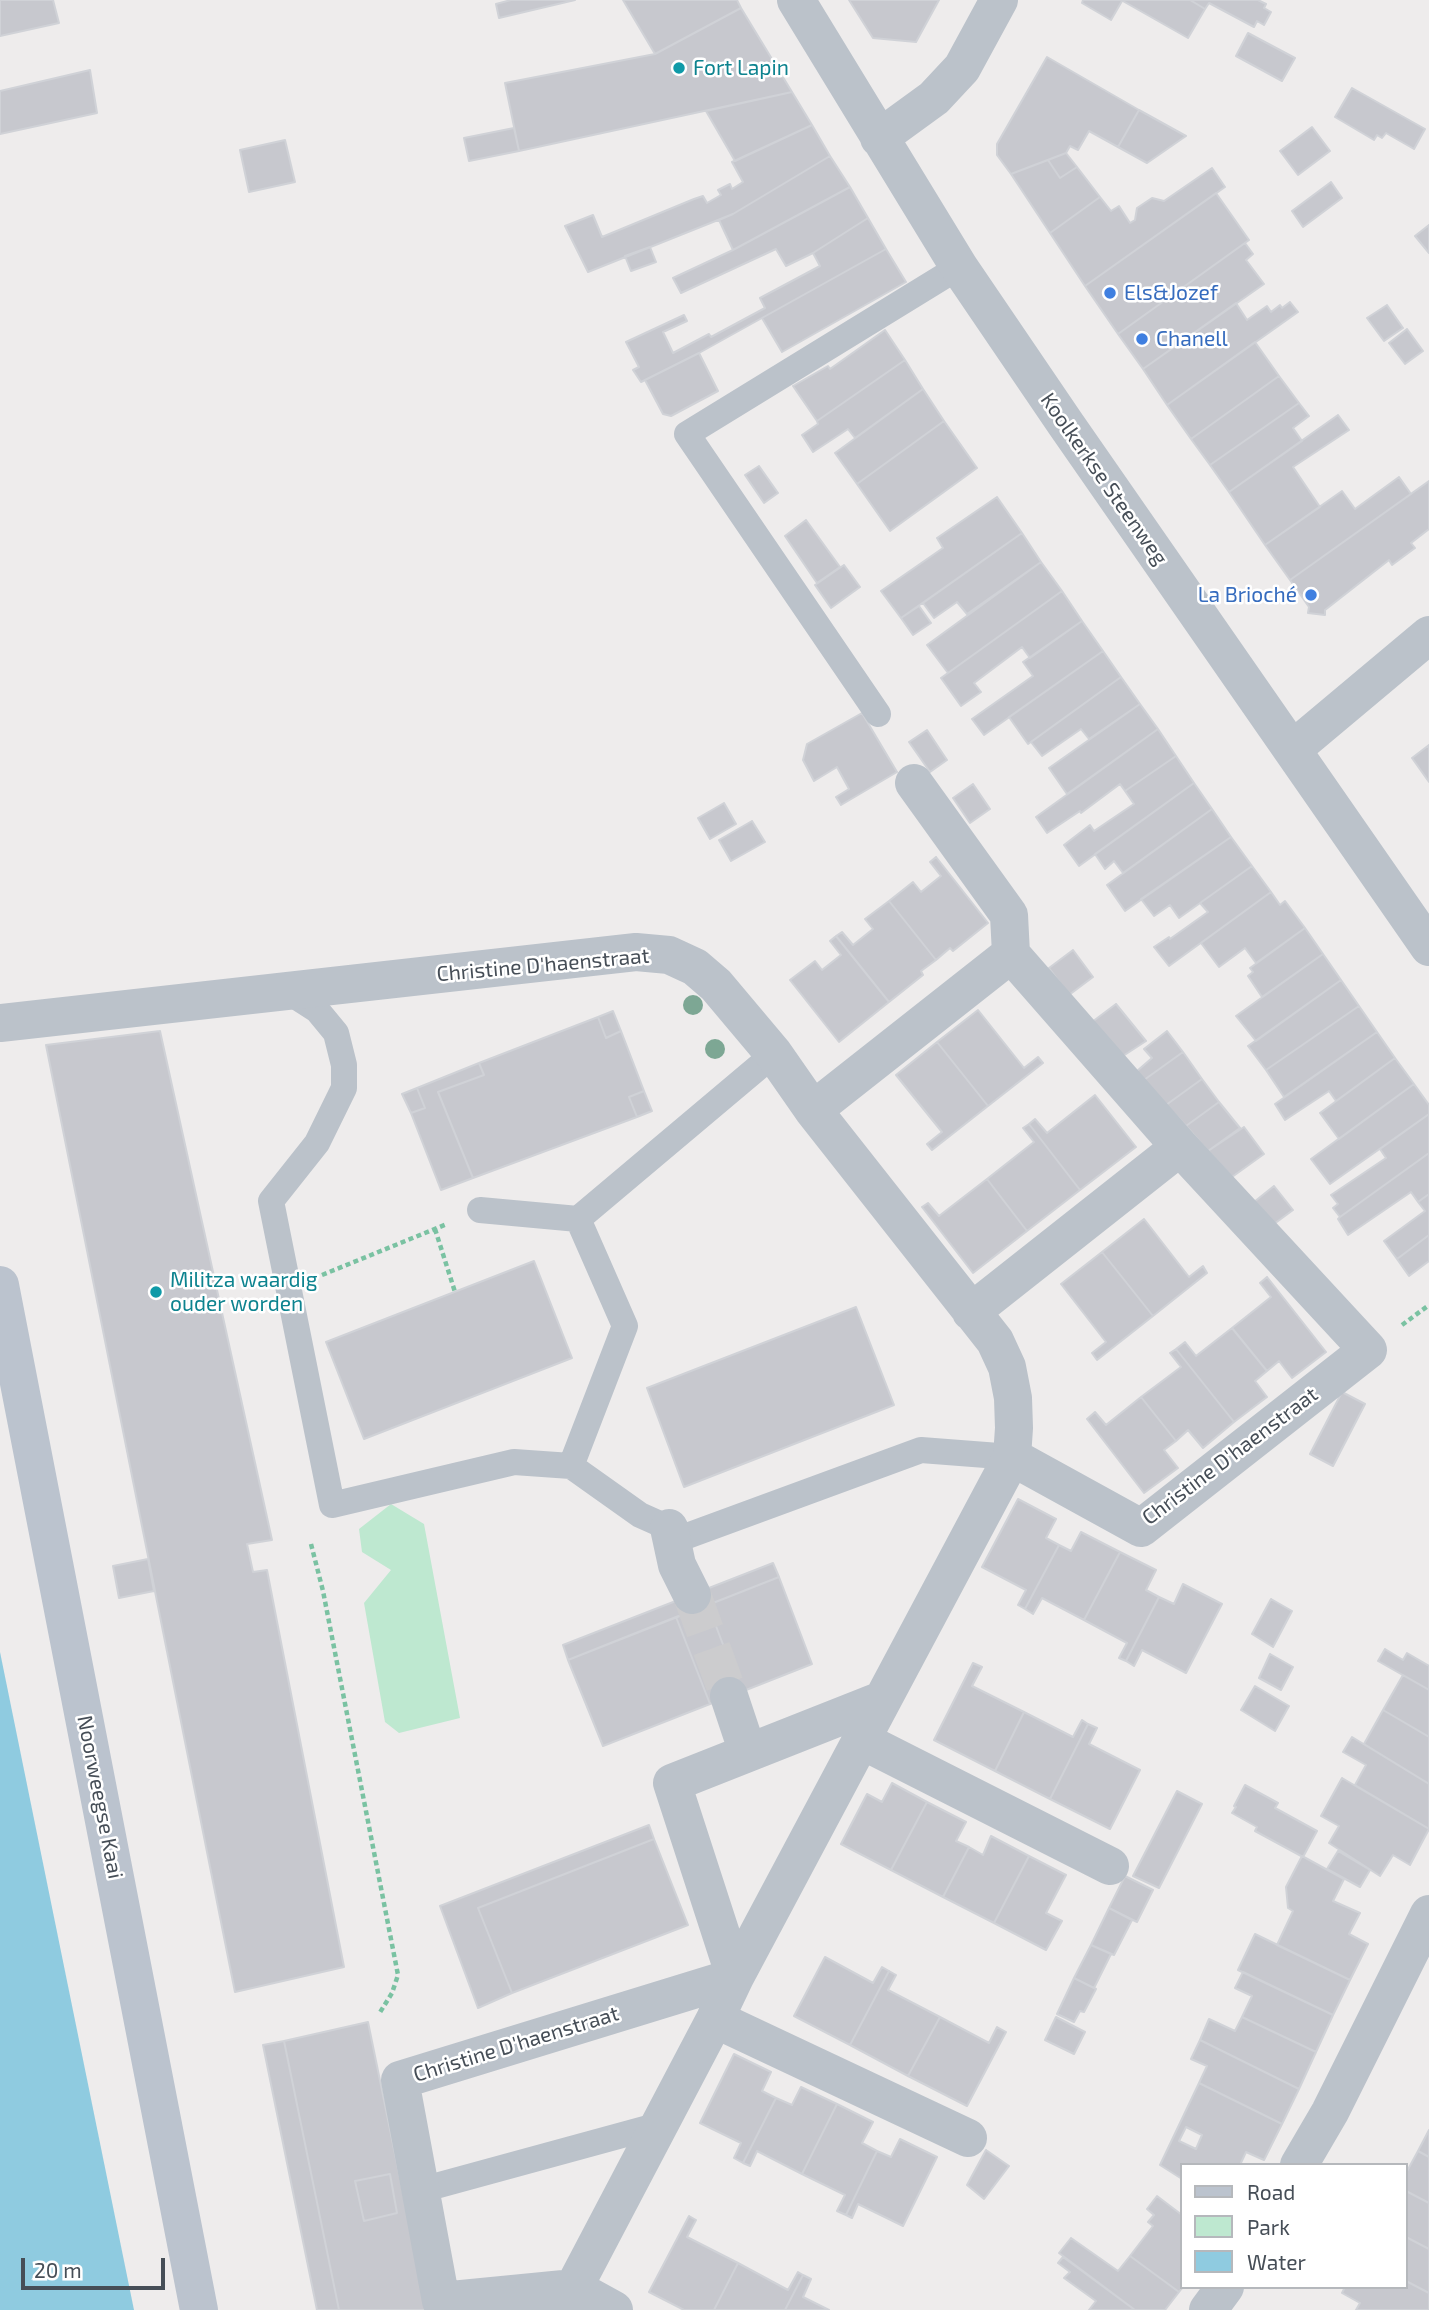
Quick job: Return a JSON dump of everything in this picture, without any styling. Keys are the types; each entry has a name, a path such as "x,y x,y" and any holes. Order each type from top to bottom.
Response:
{"main road":[{"name":"Noorweegse Kaai","path":"0,1285 199,2310"}],"street":[{"name":"Koolkerkse Steenweg","path":"796,0 959,267 1072,435 1429,947"},
{"path":"879,138 934,98 961,68 999,0"},
{"path":"1293,749 1429,635"},
{"path":"914,783 1009,915 1011,954 1180,1147 971,1312"},
{"name":"Christine D'haenstraat","path":"0,1023 636,952 669,955 695,967 716,985 774,1054 813,1110 995,1341 1007,1367 1013,1398 1012,1457 735,1977 568,2299 441,2301 400,2080 735,1977"},
{"path":"813,1110 1011,954"},
{"name":"Christine D'haenstraat","path":"1012,1457 1141,1528 1368,1350 1180,1147"},
{"path":"669,1528 677,1565 692,1595"},
{"path":"729,1696 748,1753"},
{"path":"735,1977 672,1783 882,1700"},
{"path":"861,1740 1110,1866"},
{"path":"1300,2163 1330,2112 1429,1914"},
{"path":"715,2019 968,2138"},
{"path":"1208,2310 1224,2289"},
{"path":"568,2299 614,2310"}],"lane":[{"path":"878,714 687,434 959,267"},
{"path":"289,992 317,1010 336,1033 344,1065 344,1088 317,1143 271,1200 332,1505 514,1462 571,1466 640,1515 687,1536 920,1450 1012,1457"},
{"path":"480,1210 578,1219 774,1054"},
{"path":"571,1466 625,1326 578,1219"},
{"path":"421,2190 659,2125"}],"path":[{"path":"289,1289 480,1210"},
{"path":"435,1229 455,1292"},
{"path":"311,1544 323,1591 398,1975 392,1993 379,2014"}],"green space":[{"path":"391,1504 424,1524 460,1718 399,1733 385,1722 364,1603 391,1570 362,1552 359,1529"}],"water":[{"path":"0,1652 134,2310 0,2310"}],"building":[{"path":"0,0 53,0 59,23 0,36"},
{"path":"511,0 575,0 499,18 496,4"},
{"path":"623,0 737,0 741,8 655,54"},
{"path":"849,0 939,0 916,42 873,38"},
{"path":"1083,0 1122,1 1111,20 1082,3"},
{"path":"1121,0 1190,0 1205,9 1188,38"},
{"path":"1190,0 1258,0 1266,4 1264,8 1271,12 1264,25 1257,21 1254,27 1209,3 1205,9"},
{"name":"Fort Lapin","path":"741,8 792,92 519,151 505,83 655,54"},
{"path":"1248,33 1295,58 1282,81 1236,56"},
{"path":"1047,57 1139,110 1118,147 1089,131 1078,150 1070,146 1066,153 1011,174 997,155 997,144"},
{"path":"90,70 97,113 0,134 0,91"},
{"path":"1352,88 1425,129 1414,149 1386,133 1382,138 1377,135 1374,140 1335,117"},
{"path":"792,92 812,125 735,161 706,111"},
{"path":"1139,110 1186,136 1147,163 1118,147"},
{"path":"812,125 830,156 733,214 588,272 565,226 593,215 602,237 703,196 707,203 721,195 718,190 730,184 732,189 743,182 732,162"},
{"path":"1312,127 1330,151 1298,175 1280,151"},
{"path":"514,128 519,151 469,161 464,138"},
{"path":"285,140 295,182 249,192 240,150"},
{"path":"1066,153 1077,167 1060,178 1048,160"},
{"path":"830,156 850,187 733,250 719,220"},
{"path":"1048,160 1060,178 1077,167 1100,197 1050,233 1011,174"},
{"path":"1212,168 1225,187 1085,286 1050,233 1100,197 1111,211 1119,206 1130,223 1135,220 1137,208 1152,198 1164,201"},
{"path":"1331,182 1342,198 1303,227 1292,211"},
{"path":"850,187 868,218 813,253 786,266 776,249 681,293 673,278 733,250"},
{"path":"1216,193 1249,240 1118,334 1085,286"},
{"path":"868,218 886,249 699,353 641,382 633,370 639,367 626,342 684,315 687,321 663,332 673,353 709,334 711,337 765,308 760,298 820,266 813,253"},
{"path":"1429,225 1429,253 1415,236"},
{"path":"1245,243 1253,254 1246,260 1264,284 1143,369 1118,334"},
{"path":"650,247 656,262 631,271 625,256"},
{"path":"886,249 906,282 782,352 762,318"},
{"path":"1290,302 1298,312 1167,405 1143,369 1236,303 1247,320 1267,306 1271,312"},
{"path":"1387,305 1403,328 1384,341 1367,318"},
{"path":"1407,329 1423,351 1405,364 1389,343"},
{"path":"885,330 905,360 817,421 793,386 828,366 830,369"},
{"path":"1255,342 1279,376 1191,439 1167,405"},
{"path":"699,353 718,391 671,416 663,414 645,380"},
{"path":"905,360 923,389 855,438 848,429 813,452 802,435 818,424 817,421"},
{"path":"1279,376 1299,403 1210,465 1191,439"},
{"path":"923,389 944,421 857,484 835,453"},
{"path":"1299,403 1309,416 1293,428 1302,441 1229,492 1210,465"},
{"path":"1338,415 1349,430 1293,467 1320,507 1265,545 1229,492"},
{"path":"944,421 977,468 890,531 857,484"},
{"path":"759,466 778,493 764,503 745,475"},
{"path":"1399,477 1411,494 1290,580 1265,545 1342,491 1355,509"},
{"path":"1429,481 1429,529 1411,543 1415,548 1392,565 1389,560 1325,610 1325,615 1308,613 1309,607 1290,580"},
{"path":"997,497 1022,533 901,618 881,591 943,548 937,538"},
{"path":"806,520 840,567 817,583 785,536"},
{"path":"1022,533 1041,562 967,614 957,602 934,618 923,603"},
{"path":"1041,562 1062,591 948,673 927,645"},
{"path":"844,565 860,587 831,608 815,585"},
{"path":"1062,591 1082,621 1030,658 1022,647 974,683 981,692 961,706 941,678"},
{"path":"919,606 931,623 913,635 901,618"},
{"path":"1082,621 1103,651 984,735 972,719 1033,676 1023,662"},
{"path":"1103,651 1121,677 1028,744 1009,717"},
{"path":"1121,677 1140,704 1089,739 1081,729 1042,756 1031,742"},
{"path":"1140,704 1158,729 1067,794 1049,768"},
{"path":"862,713 897,772 841,805 836,797 849,789 837,767 814,781 803,760 807,744"},
{"path":"1158,729 1176,756 1125,791 1120,784 1081,813 1080,811 1047,833 1036,817"},
{"path":"927,730 947,760 930,772 909,742"},
{"path":"1429,745 1429,782 1412,758"},
{"path":"1176,756 1194,783 1079,866 1064,845 1090,825 1094,831 1134,804 1125,791"},
{"path":"1194,783 1212,809 1123,873 1114,861 1105,869 1095,854"},
{"path":"973,784 990,809 970,823 953,798"},
{"path":"724,803 736,824 710,839 698,818"},
{"path":"1212,809 1231,837 1125,911 1107,885"},
{"path":"752,821 765,842 731,861 719,840"},
{"path":"1231,837 1252,866 1179,918 1170,905 1154,916 1141,899"},
{"path":"936,857 988,923 953,951 950,948 936,960 889,901 913,882 921,892 941,876 930,862"},
{"path":"1252,866 1271,892 1169,966 1154,947 1208,912 1200,903"},
{"path":"1271,892 1280,905 1285,901 1305,928 1256,963 1245,948 1219,967 1201,943"},
{"path":"889,901 936,960 921,971 923,975 889,1002 836,936 842,932 853,945 873,929 865,919"},
{"path":"1305,928 1323,954 1262,997 1248,976 1253,972 1250,968"},
{"path":"836,936 889,1002 839,1042 790,980 815,961 822,970 841,955 830,941"},
{"path":"1073,950 1093,977 1069,995 1049,968"},
{"path":"1323,954 1341,980 1256,1041 1236,1016"},
{"path":"1341,980 1359,1006 1266,1070 1248,1046"},
{"path":"1116,1004 1146,1041 1123,1056 1092,1022"},
{"path":"1359,1006 1377,1032 1284,1097 1266,1070"},
{"path":"978,1010 1024,1068 1038,1057 1043,1063 988,1106 937,1042"},
{"path":"613,1011 621,1031 606,1038 598,1017"},
{"path":"598,1017 606,1038 621,1031 644,1091 629,1097 637,1117 473,1178 438,1092 484,1075 479,1063"},
{"name":"Militza waardig ouder worden","path":"160,1031 272,1540 247,1544 253,1572 267,1570 344,1967 235,1992 46,1045"},
{"path":"1167,1031 1183,1052 1144,1080 1137,1071 1152,1058 1144,1049"},
{"path":"1377,1032 1395,1058 1336,1101 1329,1091 1285,1120 1275,1104"},
{"path":"937,1042 988,1106 932,1150 927,1144 942,1132 896,1075"},
{"path":"1183,1052 1202,1079 1166,1105 1144,1080"},
{"path":"1395,1058 1414,1084 1339,1139 1320,1113"},
{"path":"479,1063 484,1075 438,1092 473,1178 441,1190 411,1113 425,1108 417,1088"},
{"path":"1202,1079 1219,1102 1186,1126 1166,1105"},
{"path":"1414,1084 1429,1105 1429,1114 1330,1184 1311,1159"},
{"path":"417,1088 425,1108 411,1113 402,1094"},
{"path":"644,1091 652,1111 637,1117 629,1097"},
{"path":"1095,1095 1136,1147 1080,1190 1029,1124 1035,1119 1047,1133"},
{"path":"1219,1102 1240,1128 1208,1151 1186,1126"},
{"path":"1429,1114 1429,1153 1340,1217 1333,1208 1338,1204 1331,1195 1386,1158 1380,1149"},
{"path":"1029,1124 1080,1190 1027,1231 987,1179 1034,1142 1023,1128"},
{"path":"1244,1127 1264,1154 1232,1177 1208,1151"},
{"path":"1429,1153 1429,1194 1418,1202 1411,1192 1348,1235 1338,1219"},
{"path":"987,1179 1027,1231 973,1273 922,1207 928,1203 939,1216"},
{"path":"1274,1186 1293,1210 1274,1224 1254,1202"},
{"path":"1429,1194 1429,1235 1397,1259 1384,1241 1425,1211 1418,1202"},
{"path":"1144,1219 1189,1277 1203,1266 1207,1273 1153,1316 1102,1252"},
{"path":"1429,1235 1429,1261 1409,1276 1397,1259"},
{"path":"1102,1252 1153,1316 1097,1360 1092,1353 1106,1342 1061,1284"},
{"path":"534,1261 572,1358 364,1439 326,1342"},
{"path":"1267,1277 1326,1352 1292,1378 1279,1361 1267,1371 1232,1328 1271,1297 1260,1283"},
{"path":"856,1307 894,1405 684,1487 647,1388"},
{"path":"1232,1328 1267,1371 1255,1381 1267,1397 1234,1422 1176,1349 1185,1342 1196,1356"},
{"path":"1176,1349 1234,1422 1203,1448 1188,1430 1176,1441 1141,1397 1181,1367 1170,1353"},
{"path":"1342,1392 1365,1404 1333,1466 1310,1454"},
{"path":"1141,1397 1176,1441 1164,1450 1178,1468 1144,1493 1087,1419 1095,1412 1106,1425"},
{"path":"1018,1499 1056,1519 1046,1538 1059,1545 1025,1609 1018,1605 1026,1590 982,1567"},
{"path":"1081,1532 1120,1552 1084,1620 1042,1598 1033,1614 1025,1609 1059,1545 1071,1551"},
{"path":"1120,1552 1156,1570 1146,1590 1159,1597 1126,1661 1119,1658 1127,1643 1084,1620"},
{"path":"148,1559 154,1591 119,1598 113,1566"},
{"path":"773,1563 779,1577 568,1660 563,1645"},
{"path":"779,1577 812,1664 741,1692 708,1605"},
{"path":"1183,1584 1222,1604 1186,1673 1142,1650 1134,1666 1126,1661 1159,1597 1174,1604"},
{"path":"1271,1599 1292,1611 1273,1647 1252,1634"},
{"path":"708,1605 741,1692 710,1704 676,1617"},
{"path":"676,1617 710,1704 603,1746 568,1660"},
{"path":"1385,1649 1403,1660 1407,1653 1429,1666 1429,1690 1378,1661"},
{"path":"1270,1654 1293,1667 1281,1690 1259,1678"},
{"path":"973,1663 982,1667 972,1686 1024,1712 995,1771 934,1740"},
{"path":"1403,1675 1429,1690 1429,1737 1383,1710"},
{"path":"1255,1686 1289,1706 1275,1731 1241,1710"},
{"path":"1383,1710 1429,1737 1429,1784 1364,1744"},
{"path":"1024,1712 1073,1737 1082,1720 1088,1724 1050,1799 995,1771"},
{"path":"1088,1724 1097,1728 1089,1744 1140,1770 1110,1829 1050,1799"},
{"path":"1352,1737 1429,1784 1429,1829 1355,1785 1366,1765 1343,1752"},
{"path":"1342,1778 1429,1829 1410,1865 1393,1855 1380,1876 1329,1843 1339,1826 1321,1816"},
{"path":"892,1783 927,1802 891,1870 841,1844 867,1794 882,1802"},
{"path":"1245,1785 1278,1803 1275,1808 1317,1831 1303,1857 1255,1831 1257,1827 1232,1813"},
{"path":"1177,1791 1202,1804 1159,1888 1133,1876"},
{"path":"927,1802 966,1822 956,1841 969,1847 943,1897 891,1870"},
{"path":"649,1825 654,1839 478,1908 512,1993 478,2008 440,1906"},
{"path":"991,1836 1029,1856 994,1923 943,1897 969,1847 983,1855"},
{"path":"654,1839 688,1925 512,1993 478,1908"},
{"path":"1338,1851 1370,1870 1360,1887 1327,1869"},
{"path":"1029,1856 1066,1875 1046,1913 1062,1921 1046,1950 994,1923"},
{"path":"1302,1856 1344,1879 1333,1901 1360,1913 1349,1934 1368,1944 1350,1980 1277,1945 1293,1911 1288,1908 1286,1887"},
{"path":"1125,1876 1153,1890 1137,1922 1109,1908"},
{"path":"1109,1908 1132,1920 1114,1955 1091,1945"},
{"path":"1255,1934 1350,1980 1333,2015 1238,1970"},
{"path":"1091,1945 1111,1954 1094,1988 1074,1978"},
{"path":"825,1957 873,1983 882,1967 889,1971 850,2045 794,2016"},
{"path":"889,1971 896,1975 888,1990 940,2017 908,2076 850,2045"},
{"path":"1243,1972 1333,2015 1316,2052 1242,2017 1252,1996 1235,1988"},
{"path":"1074,1978 1096,1989 1084,2012 1080,2011 1074,2022 1057,2014"},
{"path":"940,2017 989,2043 997,2027 1006,2032 967,2106 908,2076"},
{"path":"1056,2017 1085,2032 1074,2054 1045,2040"},
{"path":"1242,2017 1316,2052 1299,2089 1200,2040 1209,2019 1235,2031"},
{"path":"368,2022 427,2310 339,2310 284,2041","holes":["390,2174 397,2213 364,2221 355,2181"]},
{"path":"1200,2040 1299,2089 1282,2124 1199,2083 1207,2066 1191,2059"},
{"path":"284,2041 339,2310 317,2310 263,2045"},
{"path":"734,2054 771,2072 762,2091 776,2098 743,2163 734,2158 741,2143 700,2123"},
{"path":"1199,2083 1282,2124 1264,2160 1246,2152 1241,2163 1180,2163 1180,2178 1160,2165","holes":["1186,2127 1202,2135 1196,2149 1179,2141"]},
{"path":"801,2087 837,2104 802,2174 757,2151 750,2166 743,2163 776,2098 792,2105"},
{"path":"837,2104 873,2122 862,2143 877,2151 846,2215 837,2211 845,2195 802,2174"},
{"path":"1429,2130 1429,2157 1418,2151"},
{"path":"900,2139 937,2157 903,2226 858,2204 852,2218 846,2215 877,2151 891,2157"},
{"path":"986,2150 1009,2166 984,2199 967,2185"},
{"path":"1418,2151 1429,2157 1429,2203 1408,2192 1408,2169"},
{"path":"390,2174 397,2213 364,2221 355,2181"},
{"path":"1408,2192 1429,2203 1429,2249 1408,2238"},
{"path":"1157,2196 1180,2213 1181,2289 1179,2292 1130,2256 1153,2226 1148,2222 1154,2215 1147,2209"},
{"path":"689,2216 696,2220 687,2237 738,2263 714,2310 684,2310 649,2292"},
{"path":"1071,2238 1118,2271 1130,2256 1179,2292 1165,2310 1135,2310 1059,2253"},
{"path":"1408,2238 1429,2249 1429,2293 1408,2282"},
{"path":"1063,2257 1135,2310 1089,2310 1096,2301 1064,2278 1070,2272 1058,2263"},
{"path":"738,2263 788,2290 798,2272 803,2275 785,2310 714,2310"},
{"path":"803,2275 811,2279 803,2297 829,2310 785,2310"},
{"path":"1408,2282 1429,2293 1429,2310 1356,2310 1360,2303 1342,2293 1344,2289 1408,2289"}],"tunnel":[{"path":"692,1595 729,1696"}],"place":[{"name":"Fort Lapin","path":"679,68"},
{"name":"Els&Jozef","path":"1110,293"},
{"name":"Chanell","path":"1142,339"},
{"name":"La Brioché","path":"1311,595"},
{"name":"Militza waardig ouder worden","path":"156,1292"}]}
